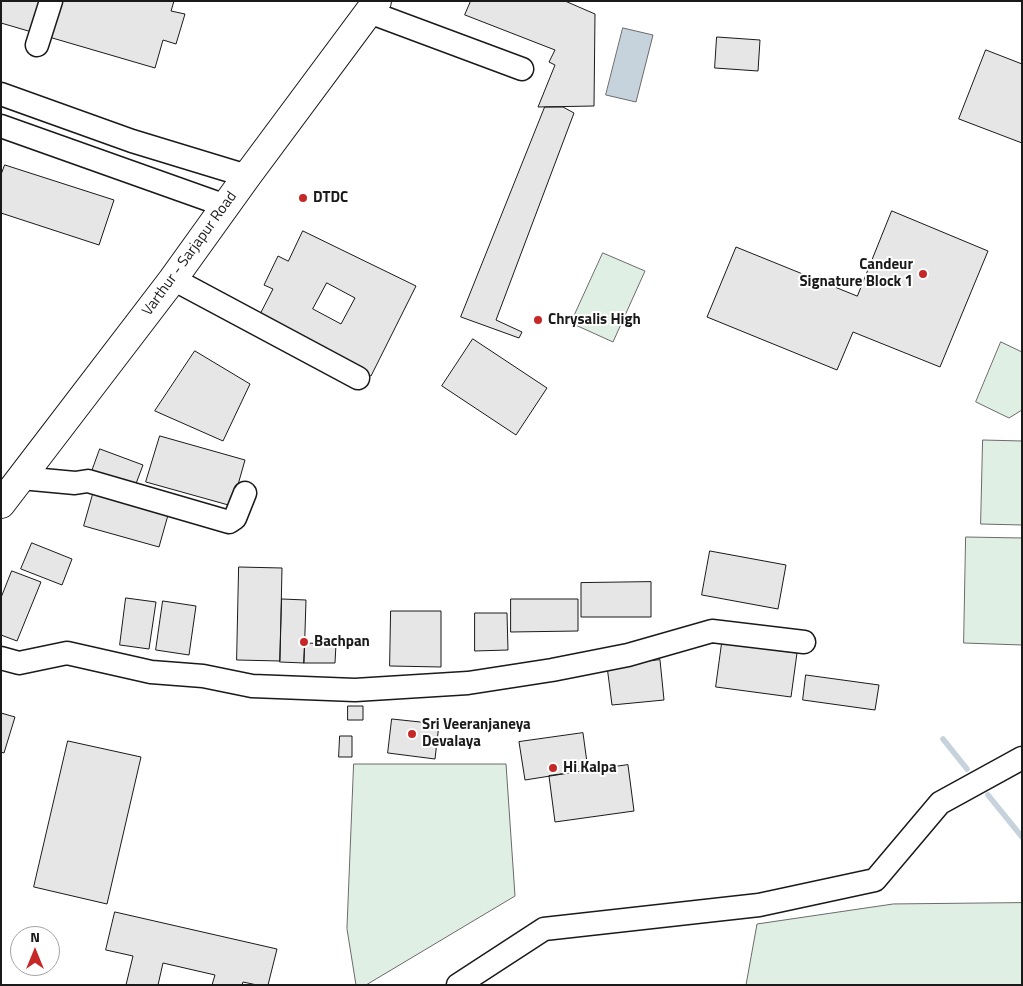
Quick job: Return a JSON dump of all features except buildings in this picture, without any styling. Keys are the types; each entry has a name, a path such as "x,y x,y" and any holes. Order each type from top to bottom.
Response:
{"main road":[{"name":"Varthur - Sarjapur Road","path":"1,504 173,279 373,7"}],"street":[{"path":"37,45 51,1"},
{"path":"373,7 522,69"},
{"path":"1,94 132,140 247,176"},
{"path":"1,126 226,206"},
{"path":"120,169 132,140"},
{"path":"173,279 358,378"},
{"path":"21,478 75,483 88,481 229,522 235,518 245,493"},
{"path":"1,658 18,663 67,653 151,672 203,676 252,686 355,690 468,684 628,655 712,631 804,642"},
{"path":"458,985 544,929 759,905 875,880 940,803 1022,758"}],"green space":[{"path":"603,253 645,271 613,342 571,323"},
{"path":"1001,342 1022,352 1022,410 1009,418 976,402"},
{"path":"983,440 1022,441 1022,525 981,524"},
{"path":"966,537 1022,538 1022,645 964,643"},
{"path":"354,764 506,764 515,896 366,985 356,985 347,929"},
{"path":"1022,903 1022,985 746,985 757,924 893,904"}],"shaded area":[{"path":"623,28 653,35 636,102 606,95"}],"waterway":[{"path":"943,739 967,769"},
{"path":"988,795 1022,837"}],"place":[{"name":"DTDC","path":"303,198"},
{"name":"Candeur Signature Block 1","path":"923,274"},
{"name":"Chrysalis High","path":"538,320"},
{"name":"Bachpan","path":"304,642"},
{"name":"Sri Veeranjaneya Devalaya","path":"412,734"},
{"name":"Hi Kalpa","path":"553,768"}]}
